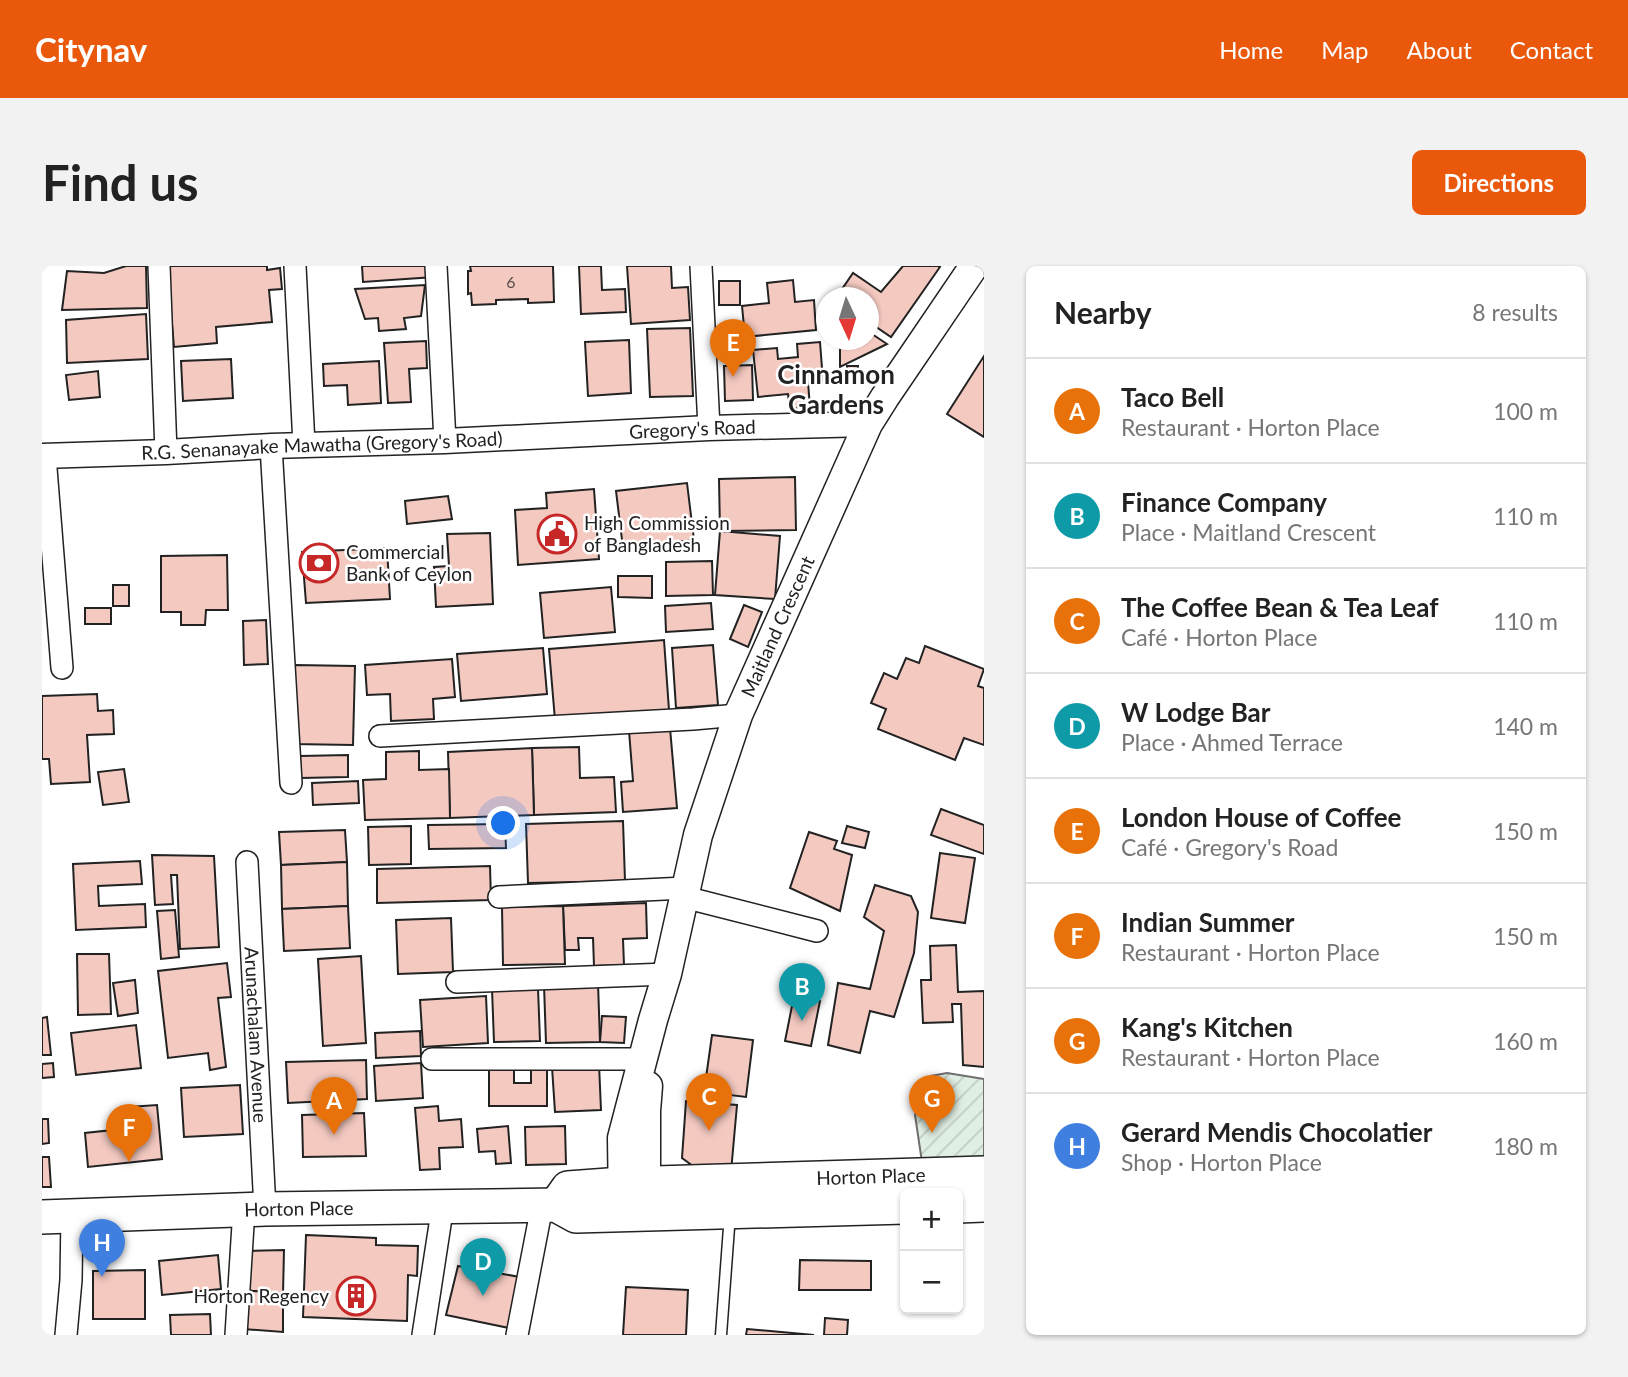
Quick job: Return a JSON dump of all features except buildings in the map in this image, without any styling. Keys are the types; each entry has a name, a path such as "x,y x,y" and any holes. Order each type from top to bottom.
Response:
{"highway":[{"name":"Horton Place","path":"57,1216 443,1205 549,1205 576,1216 634,1198 984,1173"},
{"name":"Horton Place","path":"634,1198 730,1211 900,1207"},
{"path":"963,1206 984,1205"}],"main road":[{"name":"Maitland Crescent","path":"634,1198 622,1139 667,974 698,835 738,715 868,424 974,266"},
{"name":"Maitland Crescent","path":"634,1198 646,1111 653,1020"}],"street":[{"path":"159,266 166,452"},
{"path":"295,266 304,445"},
{"path":"436,266 445,441"},
{"path":"701,266 709,428"},
{"name":"Gregory's Road","path":"602,434 868,424"},
{"name":"R.G. Senanayake Mawatha (Gregory's Road)","path":"43,456 602,434"},
{"path":"271,446 291,783"},
{"path":"43,456 62,668"},
{"path":"380,736 738,715"},
{"name":"Arunachalam Avenue","path":"236,1335 255,1209 247,862"},
{"path":"499,897 685,892 817,931"},
{"path":"457,982 667,974"},
{"path":"432,1059 643,1059"},
{"path":"423,1335 443,1205"},
{"path":"516,1335 549,1205"},
{"path":"57,1216 71,1280 66,1335"}],"lane":[{"path":"721,1335 730,1211"}],"green space":[{"path":"947,1073 984,1079 984,1168 923,1169 915,1115 931,1076"}],"place":[{"name":"London House of Coffee","path":"733,377"},
{"name":"High Commission of Bangladesh","path":"557,534"},
{"name":"Commercial Bank of Ceylon","path":"319,563"},
{"name":"Finance Company","path":"802,1021"},
{"name":"The Coffee Bean & Tea Leaf","path":"709,1131"},
{"name":"Kang's Kitchen","path":"932,1133"},
{"name":"Taco Bell","path":"334,1135"},
{"name":"Indian Summer","path":"129,1162"},
{"name":"Gerard Mendis Chocolatier","path":"102,1277"},
{"name":"Horton Regency","path":"356,1296"},
{"name":"W Lodge Bar","path":"483,1296"}],"district":[{"name":"Cinnamon Gardens","path":"836,390"}]}
